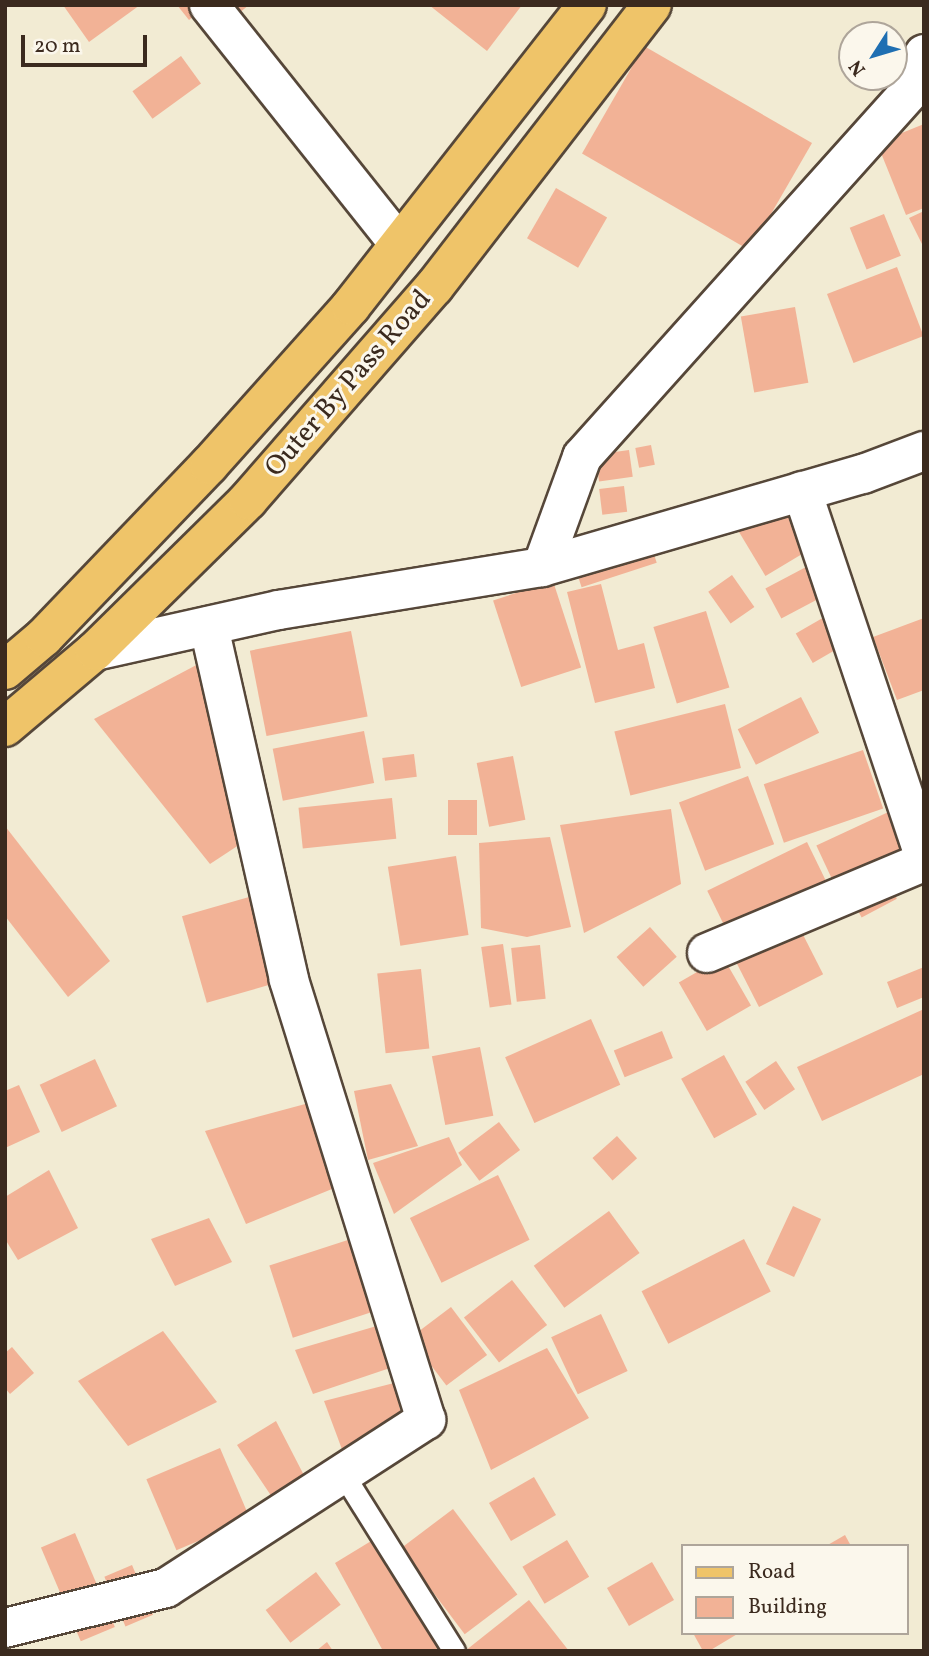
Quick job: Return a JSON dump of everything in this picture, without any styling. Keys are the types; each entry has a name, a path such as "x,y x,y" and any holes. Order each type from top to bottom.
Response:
{"main road":[{"name":"Outer By Pass Road","path":"10,661 209,465 351,306 587,5"},
{"name":"Outer By Pass Road","path":"5,727 95,651 248,500 434,287 652,5"}],"street":[{"path":"215,8 400,244"},
{"path":"542,567 582,457 922,78 924,54"},
{"path":"95,651 209,626 542,567 802,491 924,451"},
{"path":"802,491 924,855"},
{"path":"5,1628 166,1588 426,1420 289,979 209,626"},
{"path":"707,953 924,862"}],"lane":[{"path":"343,1474 454,1651"}],"building":[{"path":"63,5 140,5 89,42"},
{"path":"177,5 207,5 189,20"},
{"path":"224,5 249,5 234,17"},
{"path":"429,5 522,5 487,51"},
{"path":"644,46 812,143 750,250 582,153"},
{"path":"181,56 201,84 152,119 132,91"},
{"path":"924,124 924,208 906,215 877,143"},
{"path":"556,188 607,218 578,268 527,238"},
{"path":"924,211 924,248 909,218"},
{"path":"884,214 901,256 867,270 850,228"},
{"path":"897,267 924,336 854,363 827,294"},
{"path":"795,307 808,383 754,392 741,317"},
{"path":"651,445 655,465 639,468 635,448"},
{"path":"629,450 633,477 599,481 595,455"},
{"path":"624,486 627,512 602,515 599,489"},
{"path":"781,499 811,549 765,576 736,526"},
{"path":"649,539 657,563 582,587 574,563"},
{"path":"806,567 822,597 781,619 765,589"},
{"path":"732,575 754,607 731,624 708,592"},
{"path":"553,581 581,668 521,687 493,600"},
{"path":"601,584 618,650 644,643 655,688 595,703 567,592"},
{"path":"706,611 729,688 677,704 653,627"},
{"path":"833,612 850,641 813,663 796,634"},
{"path":"924,618 924,690 897,700 873,637"},
{"path":"351,631 368,716 266,736 250,651"},
{"path":"204,661 248,839 210,864 94,719"},
{"path":"801,697 819,733 756,765 738,729"},
{"path":"725,704 741,768 630,796 614,732"},
{"path":"364,731 374,783 283,801 273,749"},
{"path":"863,750 883,809 784,843 764,784"},
{"path":"414,754 417,777 385,781 382,758"},
{"path":"513,756 525,820 489,827 477,763"},
{"path":"748,776 774,844 705,871 679,803"},
{"path":"392,798 396,839 303,849 299,808"},
{"path":"448,800 477,800 477,835 448,835"},
{"path":"897,808 915,847 835,885 816,846"},
{"path":"671,809 681,884 584,933 560,825"},
{"path":"5,826 110,961 68,997 5,916"},
{"path":"550,837 571,927 527,937 481,928 479,843"},
{"path":"807,842 832,894 733,943 707,891"},
{"path":"456,856 469,935 400,946 388,867"},
{"path":"888,882 897,899 862,918 853,901"},
{"path":"256,895 281,982 207,1003 182,916"},
{"path":"795,919 823,974 759,1007 731,952"},
{"path":"650,927 677,957 643,987 617,957"},
{"path":"503,944 511,1004 490,1007 481,947"},
{"path":"540,945 546,999 517,1002 511,948"},
{"path":"723,957 751,1005 707,1031 679,982"},
{"path":"924,967 924,997 897,1008 887,982"},
{"path":"421,969 429,1049 386,1053 377,974"},
{"path":"924,1009 924,1074 822,1121 797,1067"},
{"path":"591,1019 620,1085 534,1123 505,1057"},
{"path":"662,1031 673,1058 625,1077 614,1050"},
{"path":"480,1047 493,1116 445,1125 432,1056"},
{"path":"724,1055 757,1114 714,1138 681,1079"},
{"path":"95,1059 117,1106 62,1132 40,1085"},
{"path":"776,1061 795,1089 764,1110 745,1082"},
{"path":"391,1084 418,1146 368,1160 354,1091"},
{"path":"19,1085 40,1132 5,1148 5,1091"},
{"path":"309,1103 332,1189 246,1224 205,1131"},
{"path":"499,1122 520,1150 479,1181 458,1153"},
{"path":"617,1136 637,1158 613,1180 592,1158"},
{"path":"449,1137 462,1165 394,1214 373,1163"},
{"path":"49,1170 78,1228 18,1260 5,1239 5,1197"},
{"path":"498,1175 530,1240 441,1283 410,1218"},
{"path":"793,1206 821,1219 794,1277 766,1264"},
{"path":"609,1211 640,1253 564,1308 534,1266"},
{"path":"209,1218 232,1262 175,1286 151,1239"},
{"path":"354,1238 377,1310 293,1338 269,1266"},
{"path":"744,1239 771,1292 668,1344 642,1291"},
{"path":"512,1280 547,1325 499,1362 464,1318"},
{"path":"451,1307 487,1355 446,1386 410,1338"},
{"path":"601,1314 628,1371 578,1394 551,1337"},
{"path":"380,1325 390,1368 313,1394 295,1350"},
{"path":"163,1331 217,1402 128,1446 78,1381"},
{"path":"12,1347 34,1373 10,1394 5,1388 5,1353"},
{"path":"547,1348 589,1418 491,1470 459,1390"},
{"path":"394,1383 403,1422 343,1452 324,1401"},
{"path":"276,1421 310,1487 276,1503 237,1445"},
{"path":"220,1448 250,1519 176,1550 146,1479"},
{"path":"534,1477 556,1515 511,1541 489,1503"},
{"path":"453,1509 517,1594 465,1634 400,1549"},
{"path":"75,1533 115,1627 81,1641 41,1547"},
{"path":"381,1535 448,1642 433,1651 383,1651 335,1563"},
{"path":"845,1535 850,1544 829,1544"},
{"path":"567,1540 589,1577 545,1604 522,1567"},
{"path":"652,1562 674,1600 629,1626 607,1588"},
{"path":"132,1565 153,1615 125,1626 104,1577"},
{"path":"316,1572 341,1605 290,1643 266,1610"},
{"path":"529,1600 569,1651 465,1651"},
{"path":"694,1635 736,1635 709,1651 703,1651"},
{"path":"327,1642 333,1651 316,1651"}]}
